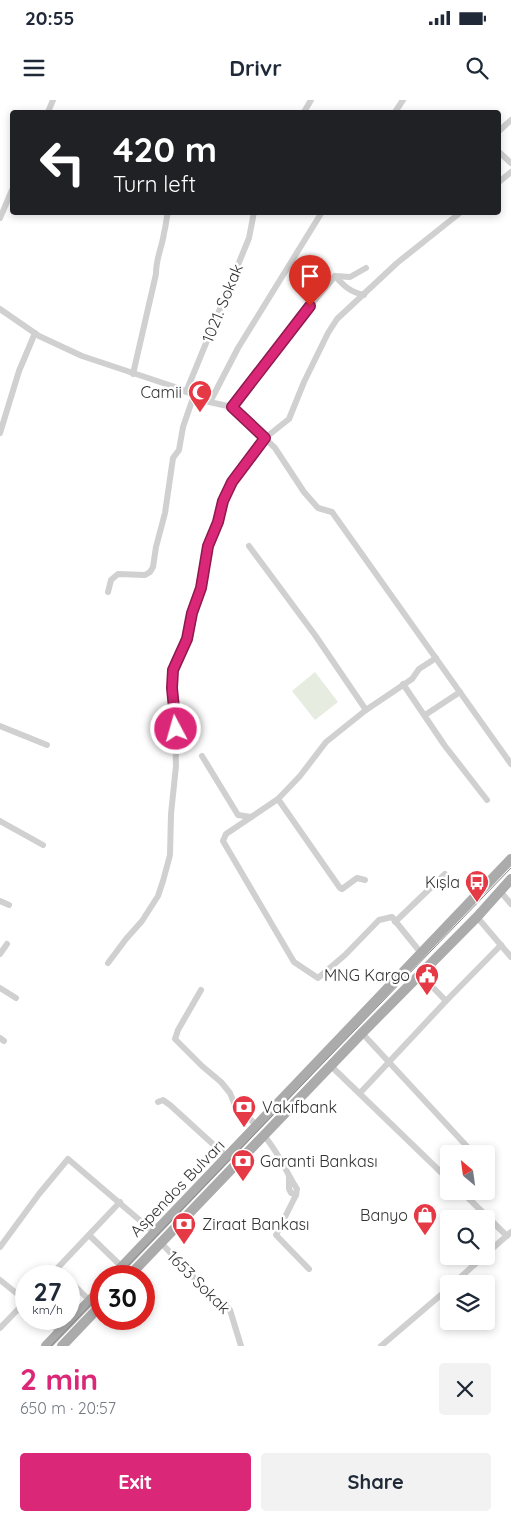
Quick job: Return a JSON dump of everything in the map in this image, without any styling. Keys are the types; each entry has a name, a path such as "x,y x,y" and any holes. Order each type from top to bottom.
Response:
{"main road":[{"name":"Aspendos Bulvarı","path":"124,1265 511,859"},
{"name":"Aspendos Bulvarı","path":"140,1265 362,1033 477,917 511,879"},
{"path":"118,1263 150,1229 181,1205"},
{"path":"147,1265 165,1247 191,1212"},
{"path":"80,1302 90,1292"},
{"path":"46,1346 90,1301"},
{"path":"62,1346 90,1317"},
{"path":"69,1346 90,1324"},
{"path":"38,1346 53,1330"}],"street":[{"path":"501,129 511,120"},
{"path":"501,154 511,163"},
{"path":"501,180 511,172"},
{"path":"0,218 10,195"},
{"path":"133,374 156,274 156,261 165,232 164,224 167,215"},
{"name":"1021. Sokak","path":"186,392 250,238 254,215"},
{"path":"210,402 238,348 320,215"},
{"path":"108,963 126,938 142,921 162,888 170,854 171,805 175,773 176,729 172,688 173,670 187,639 192,613 201,588 208,546 218,522 223,501 232,482 265,438 289,419 328,333 344,311 397,263 457,215"},
{"path":"335,276 350,277 366,268"},
{"path":"232,407 335,276"},
{"path":"335,276 352,292 364,294"},
{"path":"0,309 35,333 82,356 210,402 232,407 275,448 304,492 318,508 332,512 511,764"},
{"path":"0,433 20,371 35,333"},
{"path":"108,592 111,580 118,574 145,575 153,567 165,513 173,458 179,450 183,427 194,396"},
{"path":"249,546 315,635 366,710"},
{"path":"421,953 392,917 380,920 318,978 294,962 223,841 226,834 278,799 300,776 326,742 366,710 412,679 419,669 436,658"},
{"path":"403,684 445,746 487,800"},
{"path":"425,715 460,692"},
{"path":"0,726 48,745"},
{"path":"202,756 238,815 251,817"},
{"path":"278,799 340,888 357,878 365,880"},
{"path":"0,821 43,845"},
{"path":"395,922 445,874"},
{"path":"500,891 511,904"},
{"path":"0,900 9,905"},
{"path":"477,917 511,957"},
{"path":"0,954 7,944"},
{"path":"360,1094 501,945"},
{"path":"421,975 446,1001"},
{"path":"0,988 16,998"},
{"path":"201,990 178,1030 175,1039 221,1082 230,1093 234,1103 257,1126"},
{"path":"362,1033 466,1145"},
{"path":"331,1066 440,1171"},
{"path":"158,1102 163,1100 170,1105 227,1157"},
{"path":"264,1136 272,1144 289,1176 289,1189 291,1193 296,1195 276,1235 309,1269"},
{"path":"0,1247 39,1194 68,1159 150,1229"},
{"path":"471,1200 509,1234 495,1246"},
{"path":"61,1265 120,1202"},
{"path":"89,1235 118,1263"},
{"name":"1653 Sokak","path":"165,1247 200,1284 230,1310 241,1346"},
{"path":"463,1275 474,1265"},
{"path":"0,1280 26,1301 0,1328"},
{"path":"80,1290 86,1296"},
{"path":"381,1346 440,1296"}],"shaded area":[{"path":"315,672 338,702 315,720 292,691"}],"tram line":[{"path":"129,1265 511,868"},
{"path":"51,1346 90,1305"}],"place":[{"name":"Camii","path":"200,413"},
{"name":"Kışla","path":"477,903"},
{"name":"MNG Kargo","path":"427,996"},
{"name":"Vakıfbank","path":"244,1128"},
{"name":"Garanti Bankası","path":"243,1182"},
{"name":"Banyo","path":"425,1236"},
{"name":"Ziraat Bankası","path":"184,1245"}],"route":[{"path":"176,729 173,714 173,670 187,639 194,605 201,588 208,546 218,522 223,501 232,482 265,438 232,407 310,306"}]}
